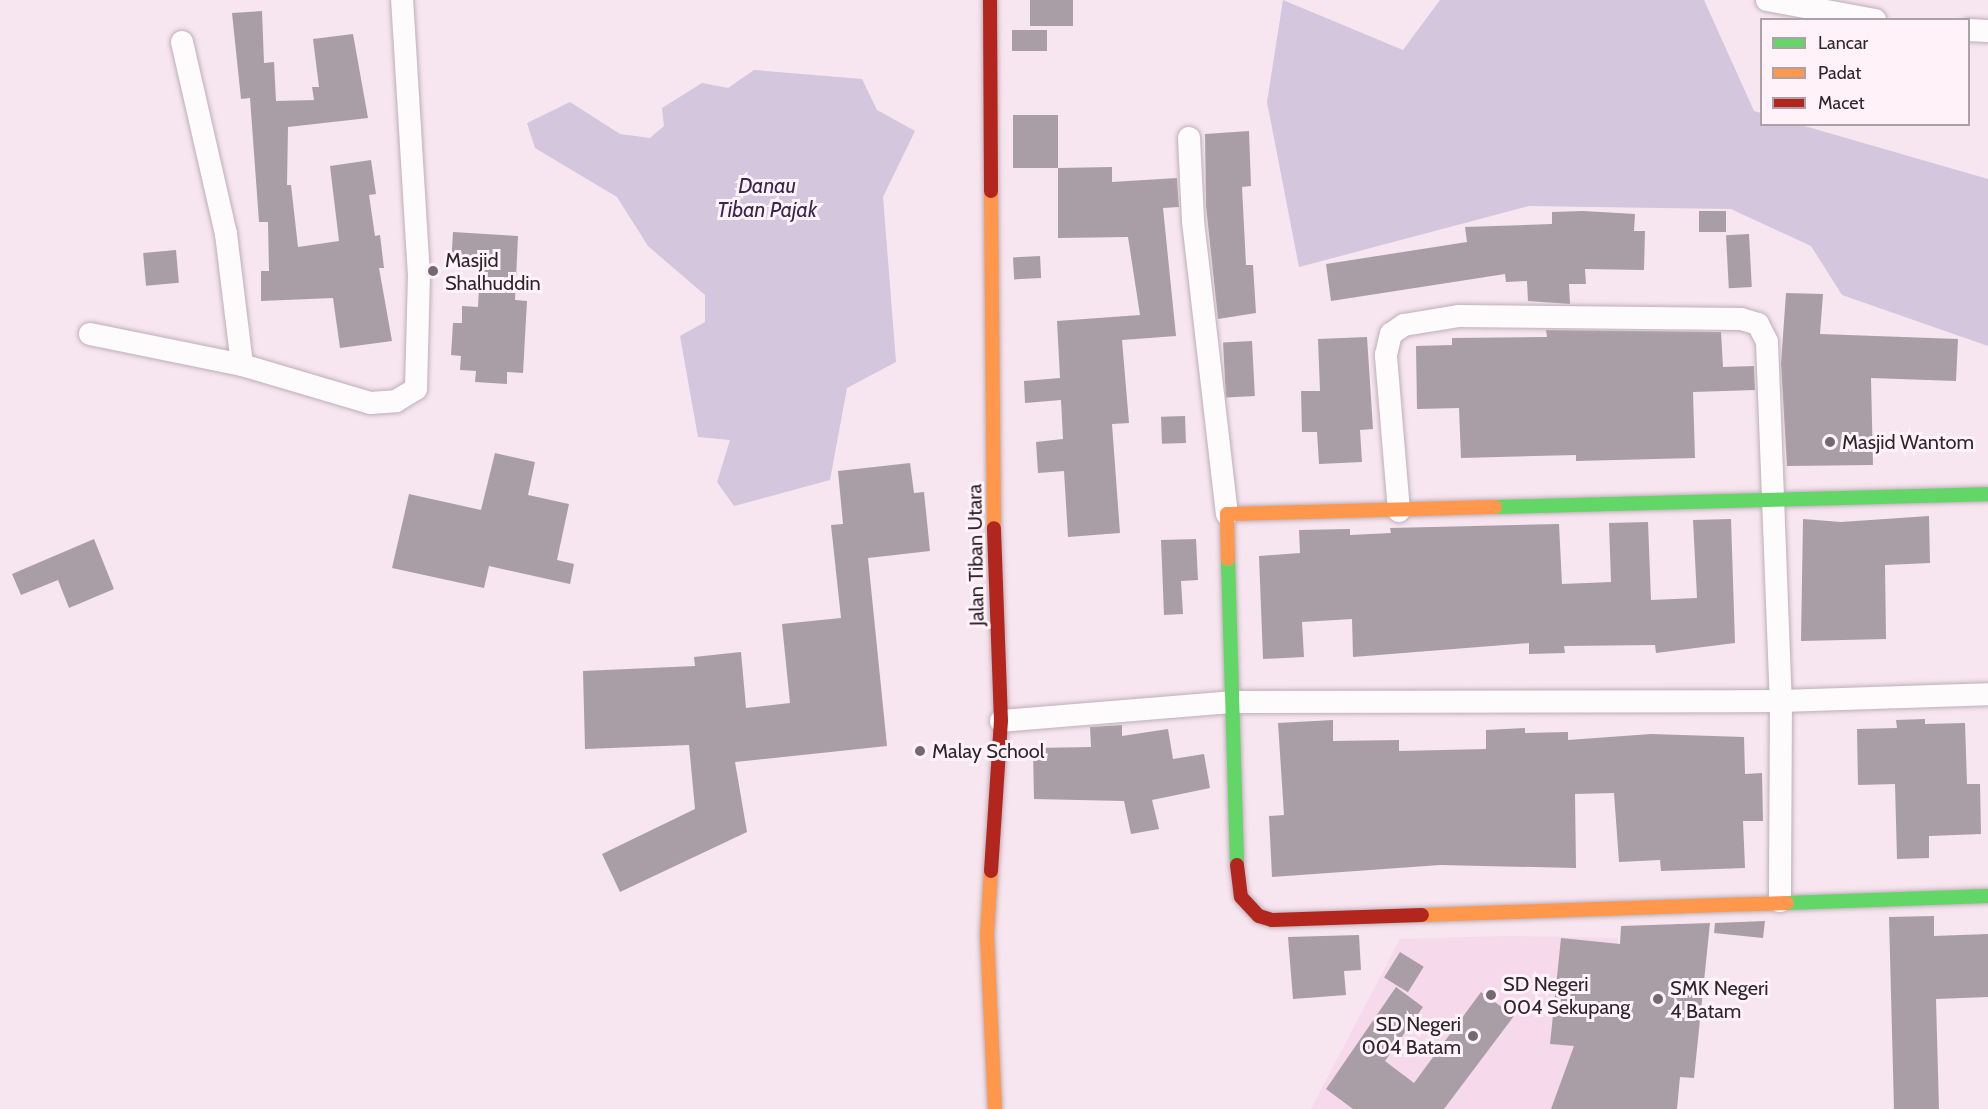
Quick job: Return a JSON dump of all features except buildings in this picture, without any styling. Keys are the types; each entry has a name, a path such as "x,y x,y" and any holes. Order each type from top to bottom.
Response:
{"street":[{"path":"90,334 242,364 370,403 396,400 416,389 419,276 402,0"},
{"name":"Jalan Tiban Utara","path":"990,0 994,583 1001,721 987,934 995,1109"},
{"path":"1767,0 1864,18"},
{"path":"1970,30 1988,31"},
{"path":"182,42 226,234 242,364"},
{"path":"1189,138 1192,221 1227,514 1237,876 1241,897 1259,916 1272,920 1780,901 1988,896"},
{"path":"1399,511 1389,340 1404,325 1459,316 1753,320 1767,342 1770,502 1781,701 1780,901"},
{"path":"1227,514 1770,502 1988,494"},
{"path":"1001,721 1232,702 1781,701 1988,694"}],"shaded area":[{"name":"SD Negeri 004 Sekupang","path":"1508,936 1618,938 1595,1109 1311,1109 1400,939"}],"water":[{"path":"1283,0 1403,50 1440,0 1704,0 1754,111 1760,113 1760,126 1804,126 1988,179 1988,346 1842,295 1811,246 1731,209 1529,206 1299,267 1267,102"},
{"name":"Danau Tiban Pajak","path":"754,70 862,79 877,110 915,131 883,197 896,362 847,388 830,480 734,506 717,482 730,440 698,437 680,336 705,322 705,295 648,246 617,197 535,148 527,123 570,102 620,134 650,138 664,126 662,108 702,83 728,88"}],"traffic: fast":[{"path":"1495,507 1988,494"},
{"path":"1228,559 1237,865"},
{"path":"1787,903 1988,896"}],"traffic: slow":[{"path":"991,191 994,528"},
{"path":"1228,559 1227,514 1495,507"},
{"path":"991,871 987,934 995,1109"},
{"path":"1422,915 1787,903"}],"traffic: jam":[{"path":"990,0 991,191"},
{"path":"991,871 1001,721 994,528"},
{"path":"1237,865 1241,897 1259,916 1272,920 1422,915"}],"place":[{"name":"Masjid Shalhuddin","path":"433,271"},
{"name":"Masjid Wantom","path":"1830,442"},
{"name":"Malay School","path":"920,751"},
{"name":"SD Negeri 004 Sekupang","path":"1491,995"},
{"name":"SMK Negeri 4 Batam","path":"1658,999"},
{"name":"SD Negeri 004 Batam","path":"1473,1036"}]}
